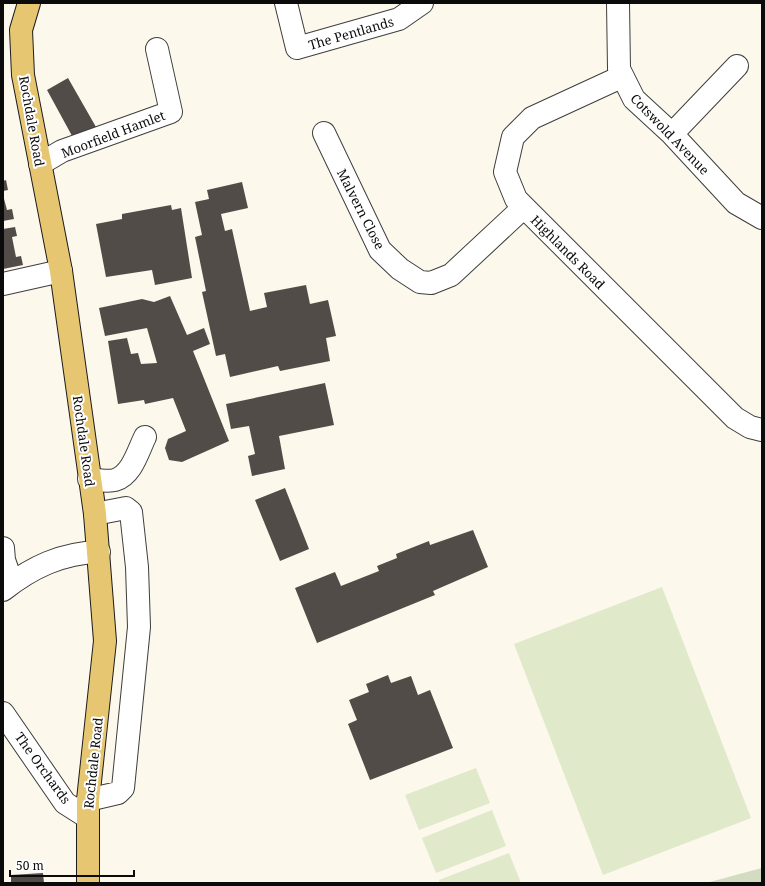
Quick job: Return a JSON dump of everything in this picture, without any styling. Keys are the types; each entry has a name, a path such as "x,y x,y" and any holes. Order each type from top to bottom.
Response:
{"main road":[{"name":"Rochdale Road","path":"29,3 21,30 23,75 61,271 95,514 105,641 88,809 88,883"}],"street":[{"name":"The Pentlands","path":"286,3 297,48 399,19 422,3"},
{"name":"Cotswold Avenue","path":"618,3 619,69 621,77 634,99 672,134 736,203 762,218"},
{"name":"Moorfield Hamlet","path":"40,164 62,151 171,112 157,49"},
{"path":"672,134 737,66"},
{"name":"Highlands Road","path":"621,77 532,118 513,137 505,172 516,198 524,208 735,418 750,427 762,430"},
{"name":"Malvern Close","path":"324,133 380,250 400,269 420,282 431,283 451,275 524,208"},
{"path":"3,284 61,271"},
{"path":"90,479 114,480 122,477 129,471 145,437"},
{"path":"88,809 118,793 122,788 139,627 137,567 131,512 126,508 95,514"},
{"path":"3,548 8,586 57,558 78,553 98,552"},
{"name":"The Orchards","path":"3,713 65,803 88,809"}],"green space":[{"path":"662,587 751,818 603,875 514,644"},
{"path":"476,768 490,803 419,830 405,795"},
{"path":"492,810 506,846 436,873 422,838"},
{"path":"509,853 521,883 440,883 439,880"},
{"path":"762,868 762,883 706,883"}],"building":[{"path":"68,78 100,134 77,145 47,90"},
{"path":"6,180 8,190 3,191 3,181"},
{"path":"242,182 248,208 221,214 225,231 232,229 250,311 267,307 264,293 306,285 310,304 328,300 336,336 326,338 330,361 280,371 278,366 230,377 225,354 216,356 202,292 206,291 195,237 202,235 195,202 209,199 207,190"},
{"path":"3,195 7,210 12,209 14,219 3,221"},
{"path":"171,205 172,210 181,208 192,278 155,285 152,270 106,277 96,224 122,219 122,214"},
{"path":"15,227 17,236 12,237 16,257 21,256 23,265 3,269 3,229"},
{"path":"170,296 187,335 204,328 210,344 193,351 229,441 182,462 169,460 165,448 168,439 186,431 173,398 145,404 144,400 118,404 108,341 127,338 131,354 138,353 141,364 157,363 147,328 105,336 99,308 142,299 154,302"},
{"path":"325,383 334,425 279,436 285,469 252,476 248,456 255,454 249,426 231,429 226,404"},
{"path":"285,488 309,549 280,561 255,500"},
{"path":"473,530 488,567 433,591 435,595 317,643 295,588 335,572 341,586 379,571 377,566 397,558 396,554 429,541 430,545"},
{"path":"388,675 391,683 411,676 418,695 430,690 453,748 370,780 348,724 357,720 349,700 369,692 366,684"},
{"path":"43,873 44,883 11,883 11,875"}]}
